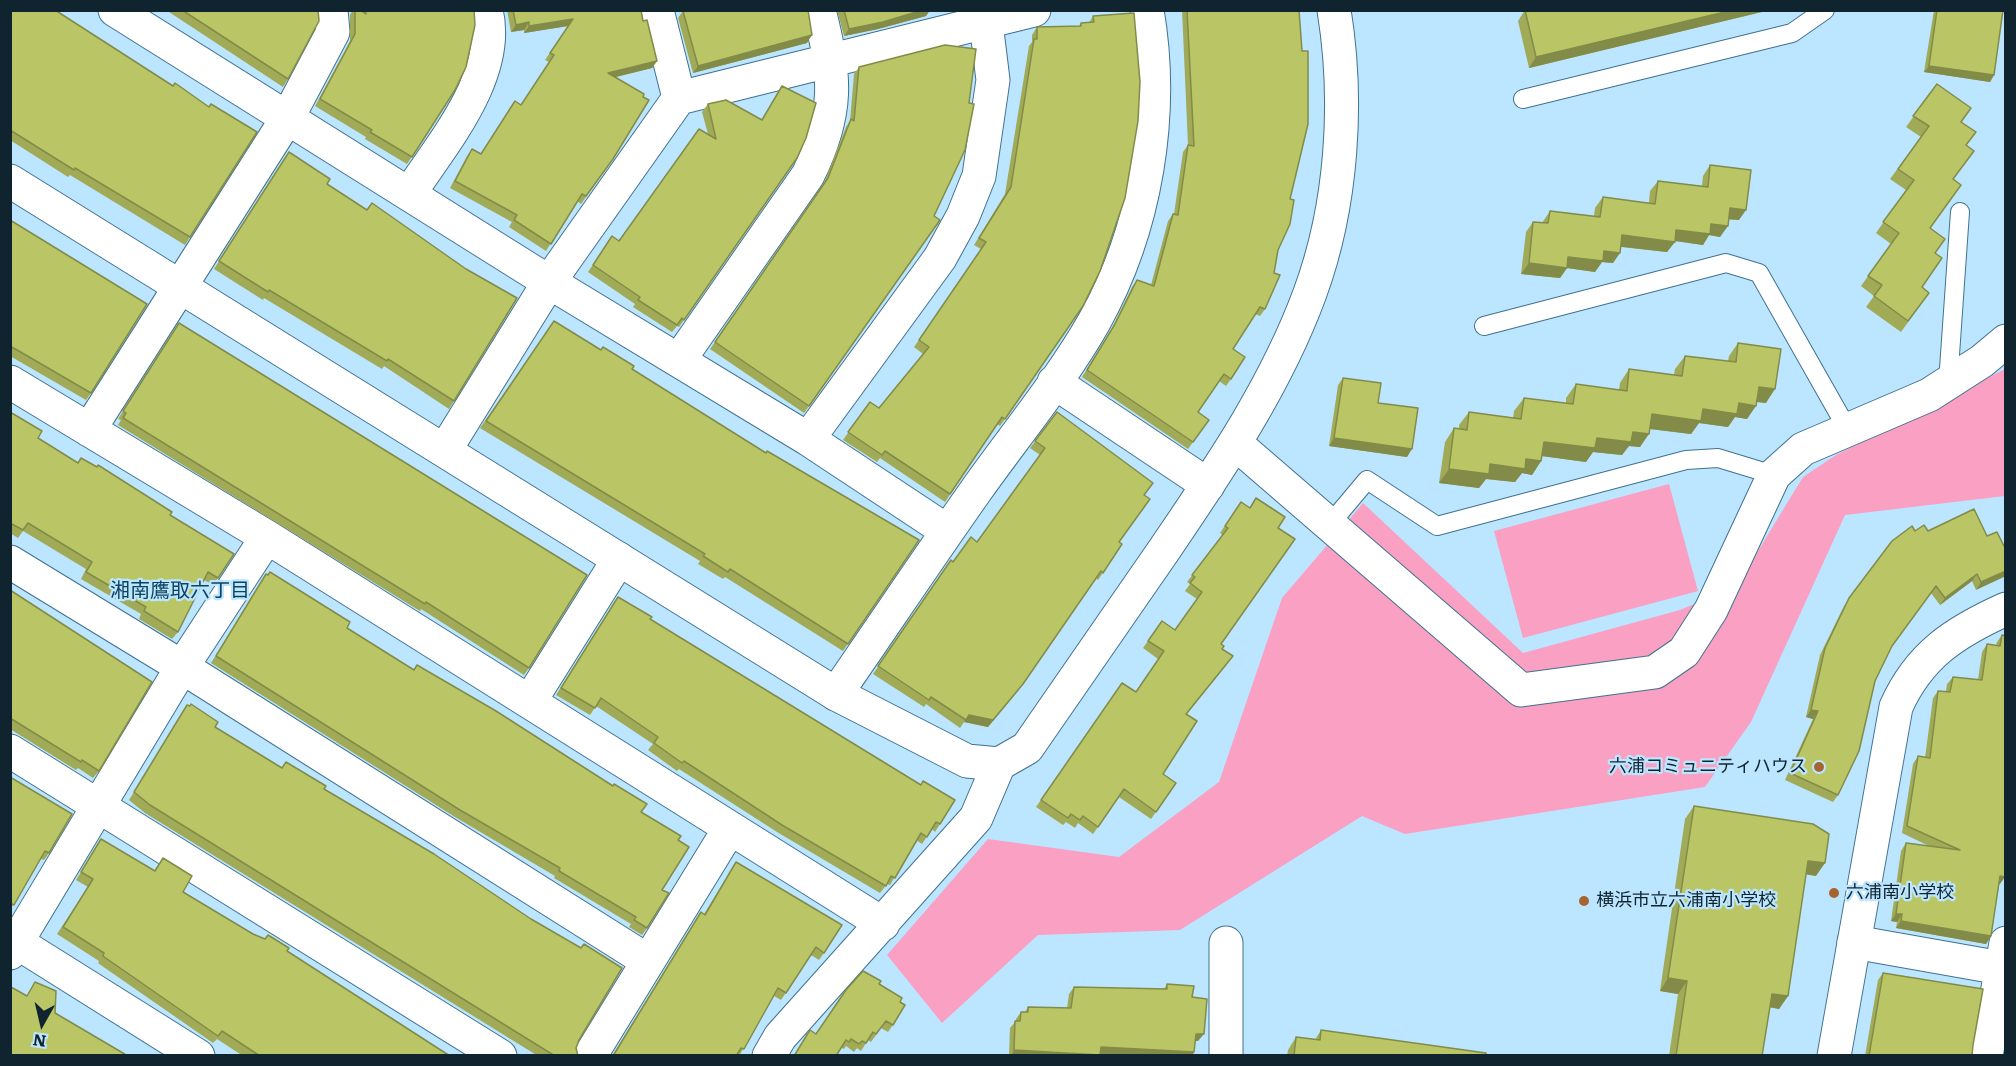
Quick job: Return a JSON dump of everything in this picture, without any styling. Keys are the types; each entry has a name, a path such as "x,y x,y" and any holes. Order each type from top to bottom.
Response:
{"street":[{"path":"115,10 549,282 808,439 947,531"},
{"path":"89,430 288,117 333,32 331,10"},
{"path":"410,193 478,86 488,52 489,22 486,10"},
{"path":"657,10 679,98"},
{"path":"679,360 808,175 824,142 832,109 831,59 819,10"},
{"path":"446,450 549,282 679,98 1034,10"},
{"path":"836,694 947,531 1054,382 1094,321 1117,271 1137,216 1155,115 1154,50 1147,10"},
{"path":"10,181 181,284 836,694 967,761 999,764 1027,748 1208,485 1235,444 1275,370 1310,293 1340,161 1342,101 1340,47 1334,10"},
{"path":"808,439 940,258 963,216 979,176 993,80 986,23"},
{"path":"1235,444 1521,690 1654,672 1684,652 1712,609 1774,475 1803,449 1929,395 1982,361 2006,341"},
{"path":"10,382 267,537 883,924"},
{"path":"1054,382 1208,485"},
{"path":"198,1056 13,945 182,667 267,537"},
{"path":"530,701 619,559"},
{"path":"10,562 182,667 648,962"},
{"path":"1834,1056 1891,730 1903,692 1912,676 1936,649 2006,609"},
{"path":"10,751 500,1056"},
{"path":"769,1056 780,1037 976,818 999,764"},
{"path":"590,1056 730,828"},
{"path":"1854,942 2003,956 1986,1056"},
{"path":"1226,943 1226,1056"}],"lane":[{"path":"1523,99 1792,33 1825,10"},
{"path":"1948,383 1960,212"},
{"path":"1484,326 1726,263 1759,273 1848,430"},
{"path":"1330,524 1367,480 1437,526 1686,460 1718,458 1774,475"}],"shaded area":[{"path":"2005,369 2005,496 1845,515 1751,722 1705,787 1405,834 1362,816 1180,930 1038,935 942,1023 887,955 988,839 1119,857 1219,782 1282,598 1363,503 1523,653 1680,610 1736,587 1803,477 1836,455"},
{"path":"1669,484 1698,591 1523,638 1494,531"}],"building":[{"path":"10,10 55,10 173,86 175,83 209,107 211,104 257,132 190,237 10,130"},
{"path":"182,10 318,10 319,21 288,79"},
{"path":"355,10 366,14 365,10 474,10 475,25 466,67 455,90 412,157 320,99 355,34"},
{"path":"513,10 641,10 643,21 647,20 657,61 608,73 644,94 643,97 649,100 613,159 586,196 582,194 551,244 514,220 517,215 455,181 472,149 481,154 515,101 521,105 554,55 550,53 573,19 529,26 529,22 516,25"},
{"path":"808,10 812,35 698,66 683,11"},
{"path":"844,10 923,10 849,29"},
{"path":"1187,10 1299,10 1302,51 1308,51 1308,124 1290,199 1294,200 1290,224 1278,250 1274,273 1280,275 1265,309 1260,307 1233,349 1245,357 1231,379 1224,374 1198,412 1209,420 1193,442 1087,370 1115,324 1137,280 1154,286 1173,214 1178,215 1188,145 1194,146"},
{"path":"1525,10 1733,10 1536,57"},
{"path":"1937,10 2003,10 1994,75 1929,66"},
{"path":"1134,13 1140,82 1138,121 1125,198 1100,271 1083,306 1005,419 1002,417 950,494 885,451 882,455 848,432 870,402 879,408 929,347 919,340 986,242 979,238 1011,187 1034,39 1037,39 1037,27 1081,26 1081,23 1094,22 1093,16"},
{"path":"945,45 976,49 969,103 974,104 965,150 934,216 940,220 809,406 715,342 828,178 851,119 854,121 859,67"},
{"path":"1937,84 1971,108 1961,122 1976,132 1966,145 1974,151 1953,179 1961,185 1930,228 1945,239 1935,253 1942,258 1922,287 1929,293 1908,321 1874,296 1882,285 1868,276 1899,233 1883,222 1914,180 1898,169 1929,126 1913,116"},
{"path":"782,86 816,103 806,138 797,158 684,320 682,318 677,325 638,300 640,297 593,265 612,236 619,241 699,129 716,139 708,104 726,100 762,120"},
{"path":"289,152 330,179 327,184 367,210 372,203 466,269 517,298 454,401 388,359 387,361 269,290 268,292 219,261"},
{"path":"1710,165 1751,170 1746,210 1730,208 1728,226 1711,224 1710,234 1676,230 1675,242 1622,235 1620,253 1604,251 1603,261 1568,257 1567,268 1529,263 1533,222 1548,223 1550,211 1600,217 1603,197 1655,204 1658,181 1708,187"},
{"path":"10,220 147,304 91,393 10,346"},
{"path":"554,321 601,350 603,347 634,366 632,369 766,453 767,451 919,540 848,644 730,569 728,572 703,556 705,554 486,421"},
{"path":"179,323 587,575 529,668 426,602 425,604 123,418 126,413 123,411"},
{"path":"1738,343 1781,349 1775,389 1759,387 1756,406 1739,403 1737,414 1703,409 1701,421 1652,414 1649,434 1633,432 1631,442 1597,438 1595,448 1544,442 1541,461 1526,459 1525,469 1490,464 1489,474 1449,469 1454,428 1467,430 1469,412 1521,419 1524,398 1573,404 1576,384 1627,391 1629,369 1682,376 1685,356 1736,362"},
{"path":"1343,378 1381,383 1378,403 1418,408 1412,449 1334,438"},
{"path":"10,412 42,431 38,438 78,463 81,458 97,467 98,465 172,512 170,515 234,554 218,578 208,572 178,632 144,611 146,607 86,572 92,562 28,523 23,530 10,523"},
{"path":"1057,412 1153,483 1144,495 1150,499 1119,542 1122,544 1103,573 1101,571 1023,684 993,720 969,715 966,720 931,697 929,700 878,666 951,560 953,562 971,537 977,542 1045,448 1035,441"},
{"path":"1256,498 1285,517 1278,528 1295,539 1221,644 1224,646 1222,649 1233,656 1186,714 1197,721 1163,774 1176,783 1156,812 1124,789 1098,827 1083,816 1080,820 1071,814 1068,818 1041,800 1122,683 1136,692 1164,651 1148,641 1162,621 1175,630 1202,592 1190,583 1195,577 1192,575 1228,528 1225,526 1241,502 1250,508"},
{"path":"1974,509 1987,536 1997,532 2006,550 2006,571 1981,582 1977,574 1945,598 1936,586 1892,646 1875,681 1859,751 1838,795 1790,773 1818,711 1811,710 1825,648 1849,598 1892,541 1912,526 1915,531 1924,525 1928,531"},
{"path":"270,572 350,622 347,628 414,670 417,665 496,711 613,786 614,784 647,804 641,812 681,836 678,840 689,847 662,890 669,893 647,928 634,920 636,917 559,871 560,868 460,810 216,656 266,574"},
{"path":"10,590 152,682 99,771 10,718"},
{"path":"618,597 652,617 650,619 921,785 923,781 955,800 940,824 936,822 927,837 921,833 895,878 891,876 886,886 782,825 684,761 682,763 654,743 658,737 601,698 595,708 561,688"},
{"path":"2002,635 2006,636 2006,875 2005,877 2000,876 1991,936 1901,921 1902,914 1896,914 1906,843 1960,850 1907,826 1918,756 1930,758 1938,691 1950,692 1953,677 1982,680 1987,644 2000,646"},
{"path":"191,704 218,722 215,727 282,768 286,762 326,786 324,789 434,854 531,919 581,948 584,944 622,968 579,1040 576,1048 578,1056 555,1056 150,805 134,792 187,705"},
{"path":"10,777 72,814 49,853 45,851 14,905 10,903"},
{"path":"1694,806 1813,824 1829,834 1825,863 1808,861 1788,996 1772,994 1762,1056 1676,1056 1687,981 1668,978"},
{"path":"101,839 155,871 163,858 192,876 183,892 253,934 265,939 268,935 289,948 287,951 450,1056 260,1056 222,1031 218,1036 103,956 104,953 63,927 93,879 81,872"},
{"path":"736,862 842,925 824,953 816,947 786,993 778,988 744,1049 741,1048 736,1056 613,1056 701,912 705,915"},
{"path":"863,971 881,981 879,984 902,998 900,1002 905,1005 893,1025 886,1021 876,1034 873,1032 866,1043 862,1041 859,1044 851,1039 849,1042 846,1040 836,1056 794,1056 810,1030 816,1034 846,990"},
{"path":"1883,973 1983,989 1972,1056 1869,1056"},
{"path":"35,982 56,991 55,1013 128,1056 10,1056 10,988 27,996"},
{"path":"1167,984 1194,986 1192,997 1207,999 1204,1034 1196,1034 1194,1052 1101,1047 1100,1055 1014,1050 1015,1021 1020,1021 1021,1012 1028,1012 1028,1007 1071,1008 1074,987 1167,989"},
{"path":"1321,1030 1486,1053 1486,1056 1294,1056 1296,1037 1320,1040"}],"place":[{"name":"六浦コミュニティハウス","path":"1819,767"},
{"name":"六浦南小学校","path":"1834,893"},
{"name":"横浜市立六浦南小学校","path":"1584,901"}],"district":[{"name":"湘南鷹取六丁目","path":"180,591"}]}
